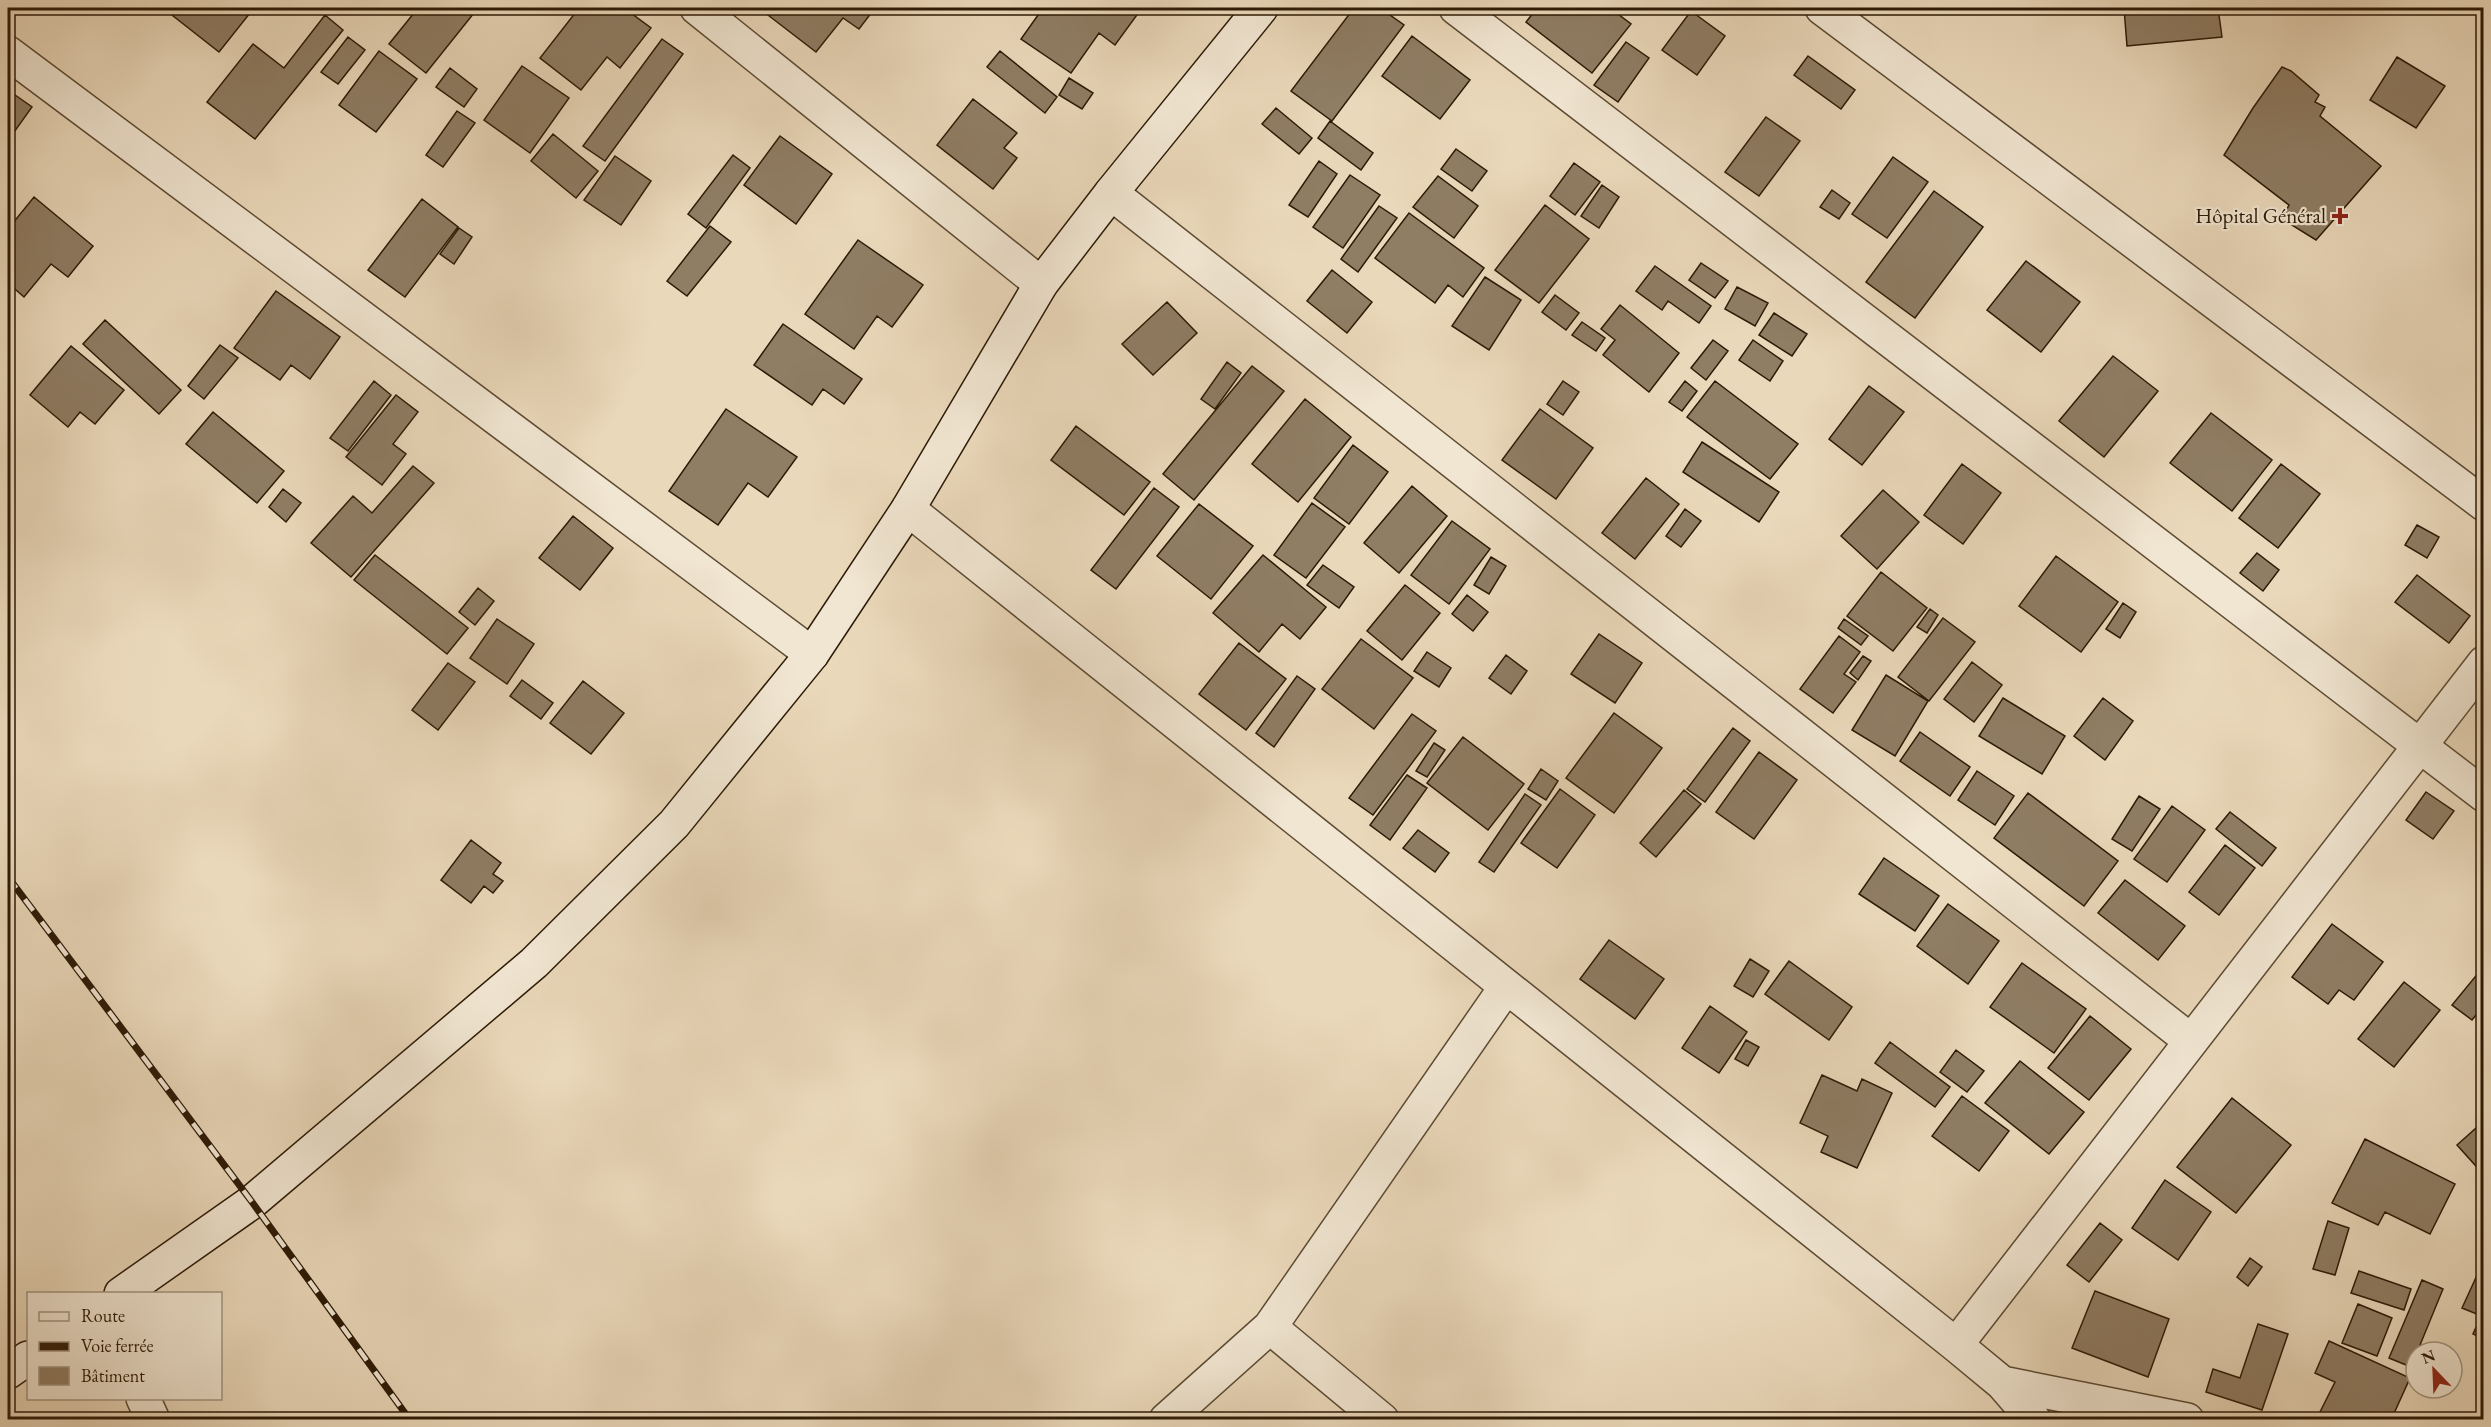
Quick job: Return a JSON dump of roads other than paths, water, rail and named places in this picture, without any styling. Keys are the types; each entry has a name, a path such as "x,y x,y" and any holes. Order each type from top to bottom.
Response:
{"street":[{"path":"697,8 1041,284"},
{"path":"122,1292 252,1202 534,963 674,824 812,654 908,509 1041,284 1111,193 1261,8"},
{"path":"1456,8 2484,795"},
{"path":"1822,8 2484,504"},
{"path":"8,53 812,654"},
{"path":"1111,193 2191,1041"},
{"path":"908,509 1956,1345 2002,1383 2034,1419"},
{"path":"1956,1345 2484,663"},
{"path":"1166,1419 1270,1328 1506,987"},
{"path":"1270,1328 1382,1419"},
{"path":"8,1372 27,1359"},
{"path":"2002,1383 2187,1419"},
{"path":"144,1400 153,1419"}],"railway":[{"path":"8,877 252,1202 410,1420"}],"place":[{"name":"Hôpital Général","path":"2340,216"}]}
